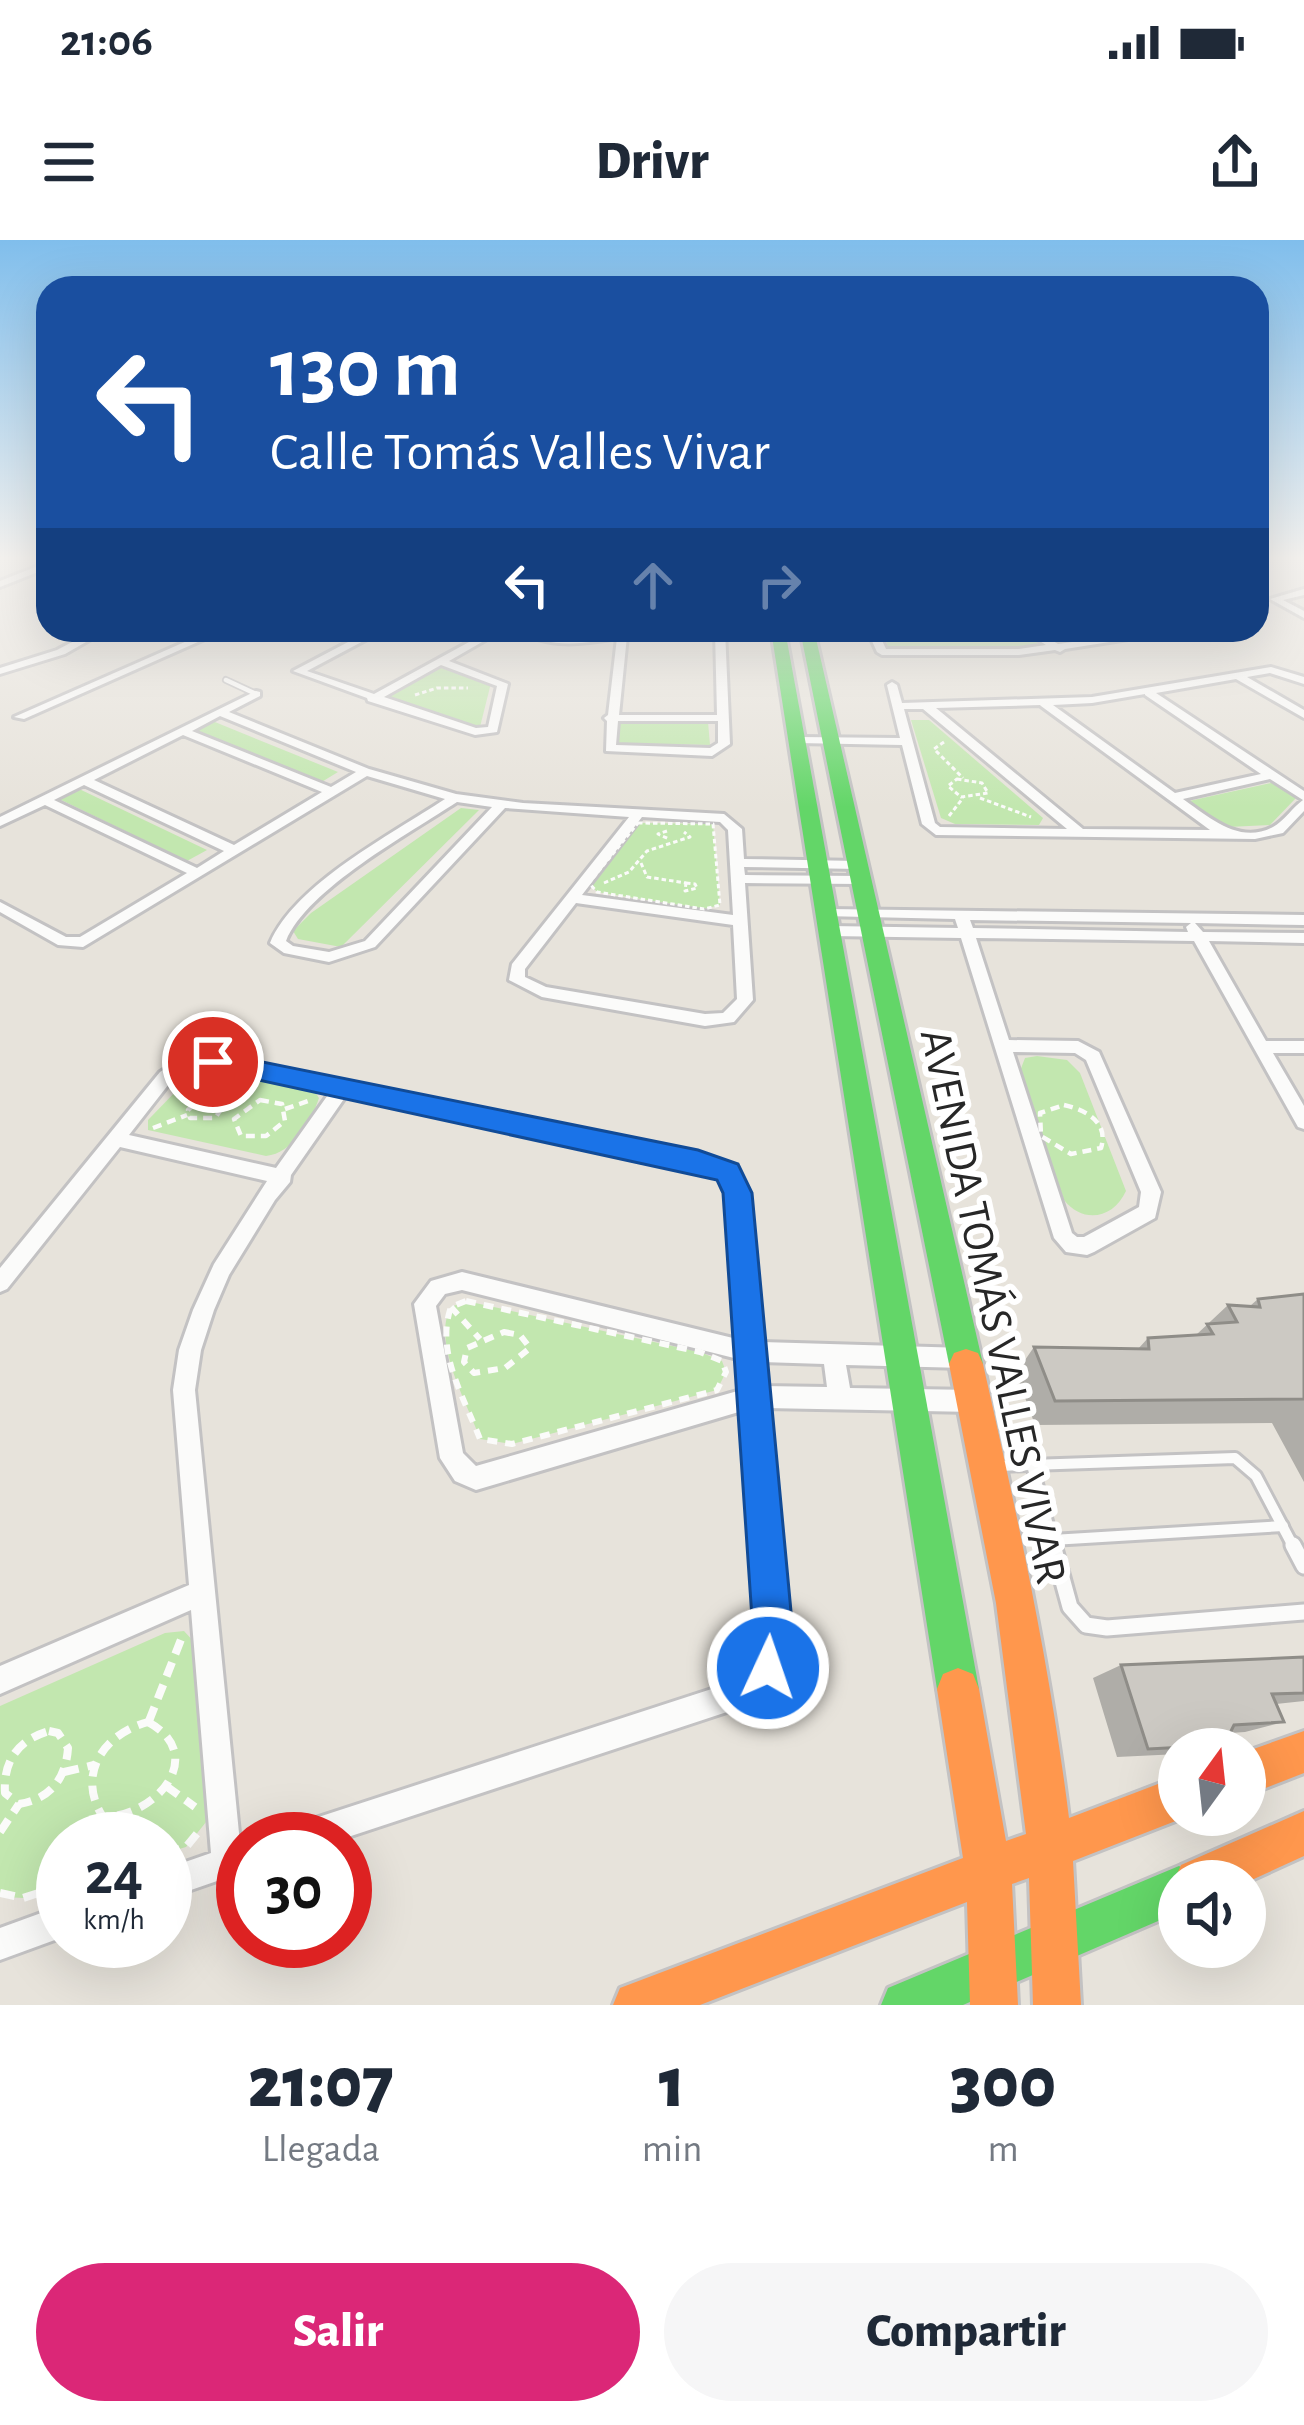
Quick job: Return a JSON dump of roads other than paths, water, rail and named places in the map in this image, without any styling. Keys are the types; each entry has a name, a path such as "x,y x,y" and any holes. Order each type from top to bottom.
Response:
{"main road":[{"name":"AVENIDA TOMÁS VALLES VIVAR","path":"778,642 905,1358 986,1868 996,1966 994,2005"},
{"name":"AVENIDA TOMÁS VALLES VIVAR","path":"811,642 843,737 860,873 1024,1654 1053,1845 1057,2005"},
{"path":"1266,1766 1304,1752"},
{"path":"637,2005 1158,1806"},
{"path":"1244,1860 1304,1833"},
{"path":"905,2005 1158,1898"}],"street":[{"path":"62,642 62,652"},
{"path":"0,671 80,642"},
{"path":"20,717 192,642"},
{"path":"355,642 298,671 475,733 496,727 503,684 440,662"},
{"path":"371,699 477,642"},
{"path":"621,642 607,743 612,750 690,752 723,747 721,642"},
{"path":"875,642 877,649 886,653 1060,649 1097,642"},
{"path":"1047,642 1060,649"},
{"path":"897,706 1045,704 1149,693 1279,670 1304,681"},
{"path":"1238,676 1304,715"},
{"path":"892,685 929,824 936,831 1226,835 1278,830 1304,800 1149,693"},
{"path":"0,822 256,694"},
{"path":"1045,704 1226,835"},
{"path":"925,705 1080,833"},
{"path":"220,712 365,772 455,798 724,818 734,826 742,1008 728,1018 705,1020 542,992 517,980 517,968 638,814"},
{"path":"610,718 723,718"},
{"path":"183,730 332,792"},
{"path":"798,736 905,737"},
{"path":"0,906 63,942 83,942 365,772"},
{"path":"1173,797 1273,775"},
{"path":"84,780 235,851"},
{"path":"455,798 306,902 281,928 278,943 289,950 329,957 370,944 501,805"},
{"path":"45,800 196,873"},
{"path":"737,871 860,873"},
{"path":"572,898 740,921"},
{"path":"1187,918 1304,1122"},
{"path":"964,924 1304,920"},
{"path":"830,922 1304,938"},
{"path":"964,924 1067,1242 1087,1246 1148,1212 1151,1192 1093,1056 1078,1047 1004,1046"},
{"path":"1261,1047 1304,1047"},
{"path":"0,1283 166,1076 185,1062 213,1062 698,1161 728,1172 737,1193 754,1397 773,1633 768,1668 755,1685 372,1814"},
{"path":"229,1812 202,1592 185,1365 213,1286 341,1088"},
{"path":"116,1139 283,1178"},
{"path":"965,1358 750,1352 461,1282 438,1286 425,1304 452,1458 463,1473 476,1478 754,1397 974,1401"},
{"path":"834,1355 840,1398"},
{"path":"0,1680 202,1592"},
{"path":"0,1944 36,1931"}],"lane":[{"path":"226,680 256,694"},
{"path":"988,1466 1235,1458 1250,1467 1304,1566"},
{"path":"1032,1465 1070,1607 1086,1625 1097,1628 1304,1612"},
{"path":"1052,1540 1283,1526"}]}
